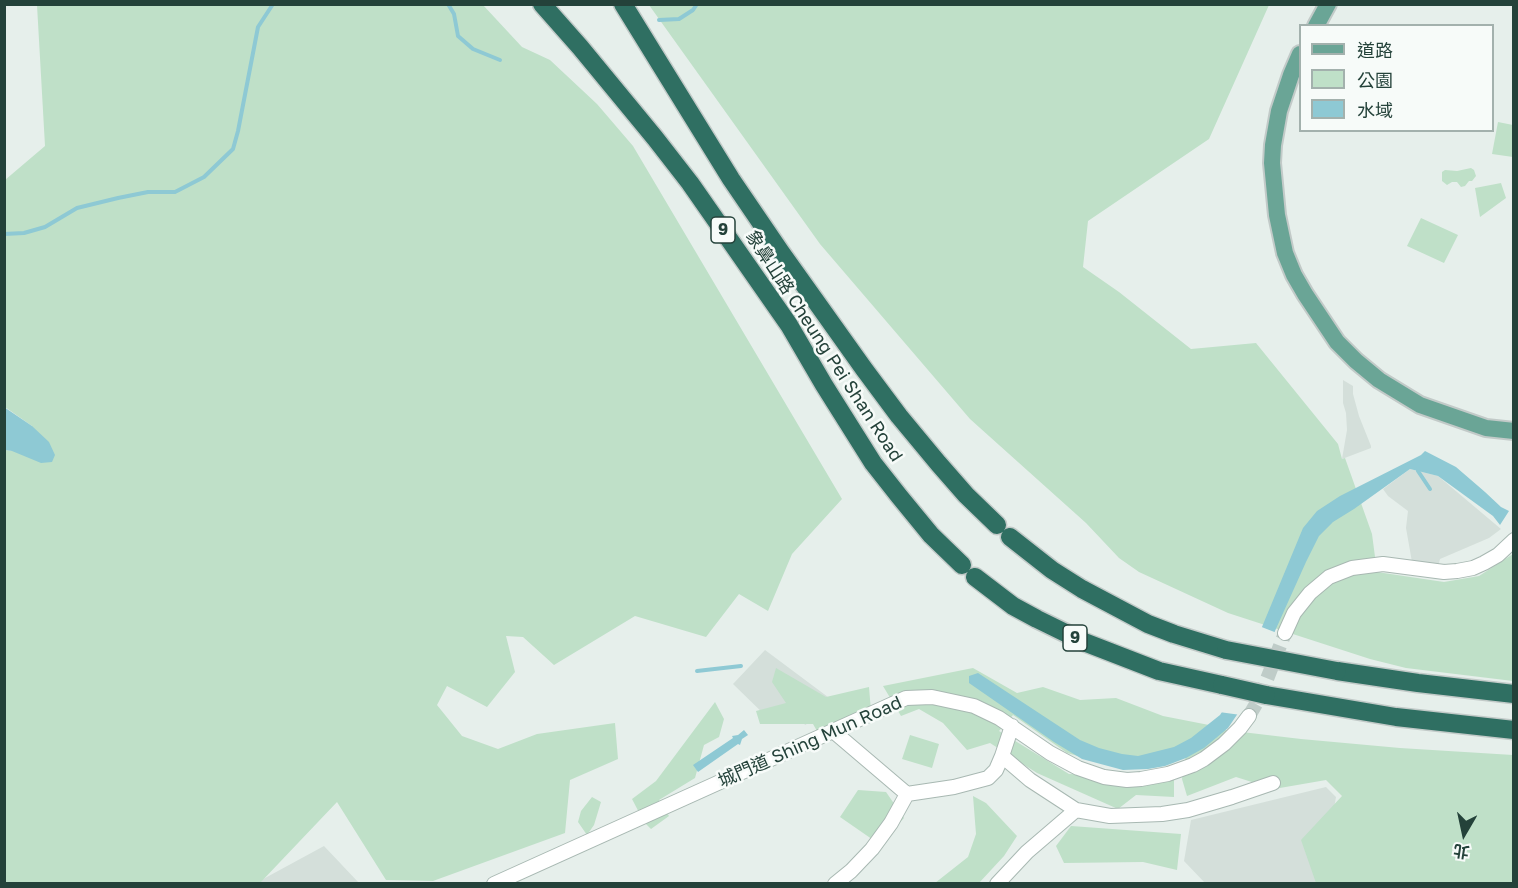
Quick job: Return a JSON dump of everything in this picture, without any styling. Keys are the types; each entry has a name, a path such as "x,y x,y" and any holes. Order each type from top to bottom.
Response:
{"highway":[{"name":"象鼻山路 Cheung Pei Shan Road","path":"542,4 640,119 690,183 789,325 842,415 898,496 931,535 969,571 1013,606 1062,632 1159,671 1266,695 1328,706 1396,717 1514,730"},
{"name":"象鼻山路 Cheung Pei Shan Road","path":"622,4 731,178 780,251 899,416 974,503 1003,531 1052,570 1082,589 1148,624 1226,650 1418,683 1514,694"}],"main road":[{"path":"1317,24 1328,4"},
{"path":"1299,56 1281,102 1274,135 1272,163 1277,215 1285,253 1294,275 1337,342 1356,362 1379,380 1420,405 1486,428 1514,431"}],"street":[{"path":"1285,633 1294,613 1310,593 1329,577 1352,568 1383,564 1444,572 1473,568 1498,555 1514,540"},
{"name":"城門道 Shing Mun Road","path":"494,884 906,698 932,697 987,711 1050,753 1078,768 1115,779 1134,779 1182,770 1204,759 1224,744 1249,716"},
{"path":"833,731 906,794 954,787 988,778 996,770 1012,726"},
{"path":"1002,756 1030,780 1076,810 1110,816 1162,814 1188,810 1273,783"},
{"path":"835,884 872,849 891,823 906,794"},
{"path":"997,884 1027,852 1076,810"}],"shaded area":[{"path":"1343,380 1353,386 1359,416 1371,448 1342,459 1347,430 1343,403"},
{"path":"1410,469 1438,476 1501,529 1489,538 1440,559 1438,567 1412,562 1406,528 1408,511 1388,496 1383,489"},
{"path":"765,650 840,706 805,725 802,720 772,722 733,684"},
{"path":"1326,787 1336,797 1321,883 1205,883 1184,861 1191,820"},
{"path":"324,846 359,883 254,884"}],"green space":[{"path":"37,5 483,5 522,47 550,60 597,104 633,146 842,499 792,554 768,611 739,594 706,637 635,616 554,665 523,637 506,636 515,672 487,707 447,686 437,705 462,736 498,749 537,734 615,723 618,759 570,780 565,833 433,881 386,880 337,802 260,883 5,883 5,450 12,451 32,426 5,407 5,180 45,146"},
{"path":"649,5 1269,5 1209,139 1088,221 1083,267 1119,292 1191,349 1256,343 1338,444 1372,534 1377,572 1444,582 1479,576 1513,554 1513,681 1406,668 1370,659 1228,613 1139,572 1119,558 1086,523 970,419 820,244"},
{"path":"1498,122 1513,125 1513,157 1492,154"},
{"path":"1471,168 1476,176 1465,186 1461,187 1457,182 1447,185 1442,181 1442,172 1445,170 1457,171"},
{"path":"1501,183 1506,198 1480,217 1475,188"},
{"path":"1421,218 1458,235 1444,263 1407,246"},
{"path":"776,668 826,697 869,687 871,711 817,731 813,724 760,724 756,711 786,703 772,682"},
{"path":"973,668 1017,693 1043,687 1080,700 1116,698 1163,716 1209,725 1208,728 1400,748 1513,755 1513,883 1316,883 1301,840 1342,796 1326,780 1274,789 1236,777 1187,796 1182,779 1186,754 1114,766 1067,753 1013,715 999,731 1069,774 1174,779 1174,797 1136,795 1118,809 1037,773 990,743 967,750 943,723 919,709 901,716 883,686"},
{"path":"715,702 724,719 719,737 704,745 695,778 659,800 669,816 651,829 644,822 632,799 656,781"},
{"path":"910,735 939,744 932,768 902,759"},
{"path":"858,790 886,792 904,818 879,844 840,817"},
{"path":"973,796 986,803 1017,836 1004,856 979,883 935,883 968,857 976,834"},
{"path":"592,797 601,802 594,825 587,835 578,822 581,811"},
{"path":"1071,826 1181,834 1177,870 1143,862 1064,863 1056,846"}],"water":[{"path":"4,407 32,426 49,442 55,455 52,462 41,463 5,450"},
{"path":"1425,451 1456,467 1501,507 1509,511 1500,525 1493,516 1438,476 1410,469 1333,522 1319,536 1306,562 1249,697 1228,728 1204,748 1186,758 1165,766 1123,770 1082,759 969,683 969,676 978,673 1080,740 1099,748 1138,756 1174,747 1191,738 1220,715 1235,692 1303,528 1317,511 1340,496"},
{"path":"744,730 748,735 742,739 740,745 738,744 698,772 693,765 733,738 732,736"}],"pier":[{"path":"1259,626 1277,633 1252,698 1241,715 1219,712 1232,691"}],"waterway":[{"path":"4,234 24,233 45,227 77,208 148,192 175,192 204,177 233,149 258,27 273,4"},
{"path":"448,4 454,14 458,36 473,49 500,60"},
{"path":"659,20 679,19 693,10 697,4"},
{"path":"1418,468 1430,489"},
{"path":"697,671 741,666"}],"tunnel":[{"path":"1249,716 1260,697 1285,633"}]}
